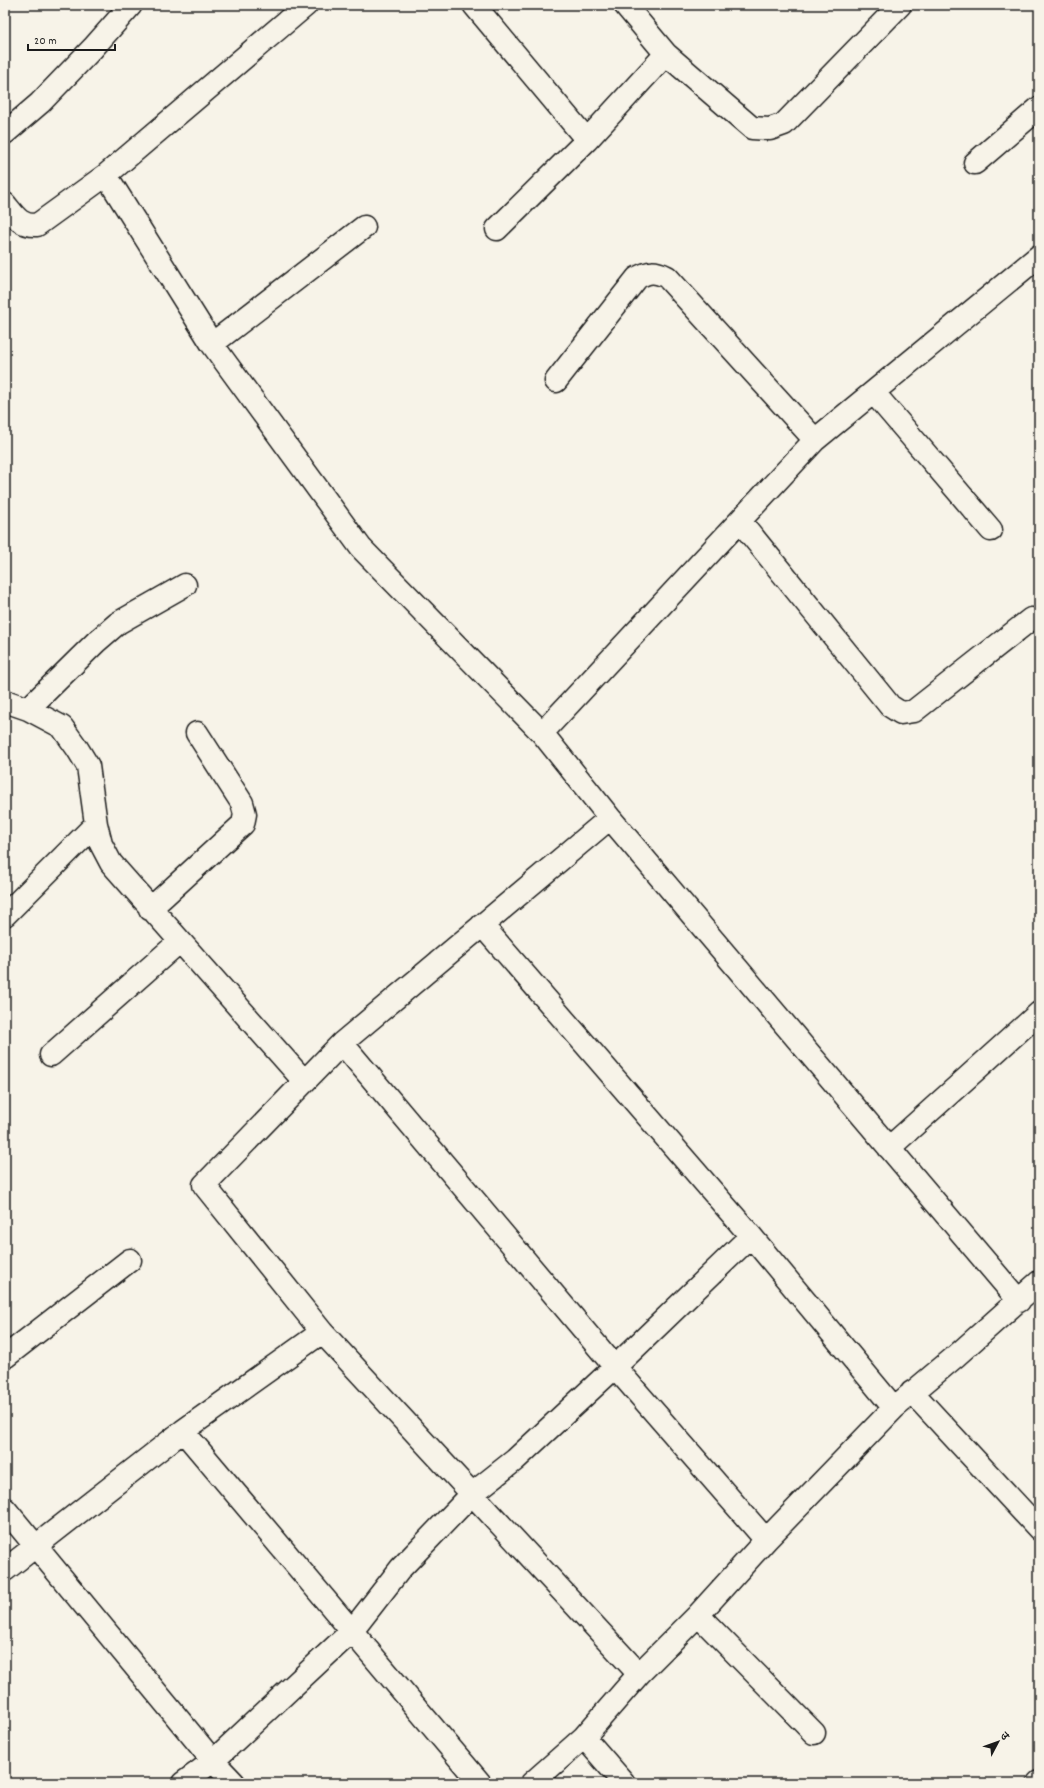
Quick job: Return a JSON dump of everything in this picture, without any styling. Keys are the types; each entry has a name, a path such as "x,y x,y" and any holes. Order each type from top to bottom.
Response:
{"street":[{"path":"5,133 40,103 93,48 131,5"},
{"path":"5,204 20,222 28,226 37,225 106,174 306,5"},
{"path":"474,5 587,140"},
{"path":"624,5 666,54 752,128 770,129 784,124 900,5"},
{"path":"497,229 587,140 666,54"},
{"path":"975,163 1039,108"},
{"path":"106,174 212,344 361,548 542,733 610,818 1019,1300"},
{"path":"212,344 364,227"},
{"path":"542,733 816,440 1039,256"},
{"path":"556,381 637,278 648,272 658,272 667,278 816,440"},
{"path":"874,393 991,530"},
{"path":"740,521 890,706 901,713 914,711 1031,619"},
{"path":"28,709 96,642 118,623 185,586"},
{"path":"5,701 28,709 62,727 88,766 96,824 101,844 110,863 304,1081"},
{"path":"150,909 243,824 245,814 242,803 197,733"},
{"path":"610,818 342,1043 204,1185 322,1332 639,1674"},
{"path":"5,915 96,824"},
{"path":"482,924 751,1236 894,1408"},
{"path":"51,1055 179,942"},
{"path":"889,1148 1039,1013"},
{"path":"342,1043 615,1367 766,1540"},
{"path":"183,1783 213,1761 352,1631 401,1568 472,1494 515,1460 615,1367 751,1236"},
{"path":"5,1357 130,1260"},
{"path":"532,1783 584,1736 639,1674 698,1615 766,1540 894,1408 1039,1282"},
{"path":"5,1570 183,1431 322,1332"},
{"path":"912,1392 1039,1529"},
{"path":"183,1431 480,1783"},
{"path":"5,1509 213,1761 234,1783"},
{"path":"698,1615 814,1733"},
{"path":"584,1736 624,1783"}]}
